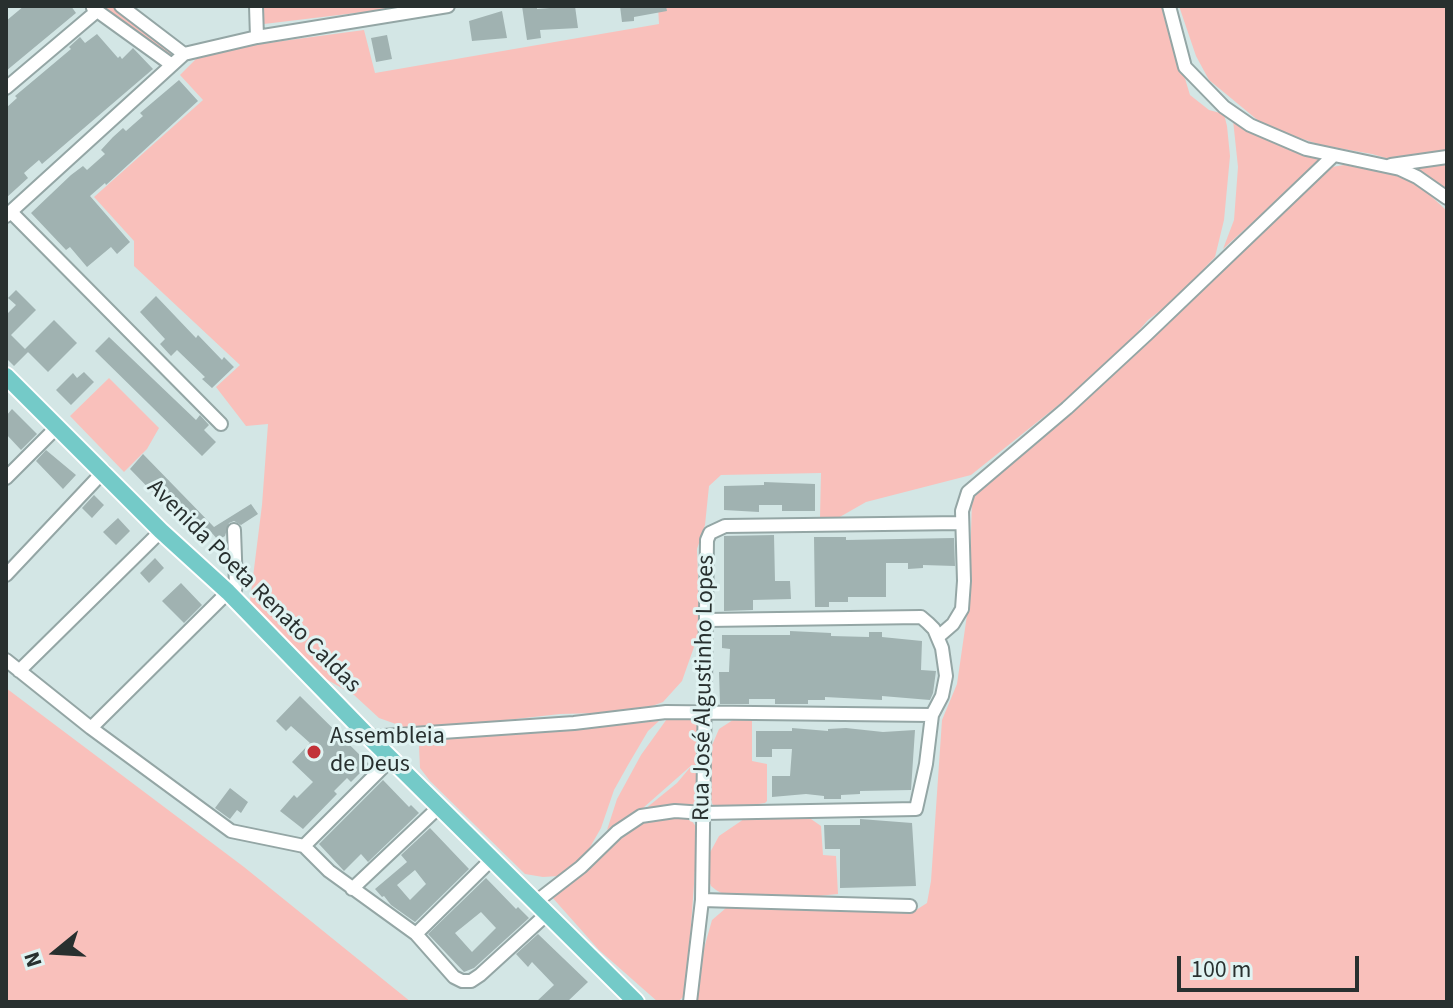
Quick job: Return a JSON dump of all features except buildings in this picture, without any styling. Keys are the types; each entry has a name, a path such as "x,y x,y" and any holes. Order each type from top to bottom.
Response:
{"main road":[{"name":"Avenida Poeta Renato Caldas","path":"9,386 104,471 636,1002"}],"street":[{"path":"121,6 184,54"},
{"path":"256,6 257,37"},
{"path":"221,424 8,214 184,54 397,10 448,6"},
{"path":"1169,6 1185,67 1210,95 1250,125 1306,149 1389,166 1417,177 1447,198"},
{"path":"6,88 94,8 172,65"},
{"path":"938,637 953,624 962,609 963,501 975,484 1067,408 1333,156"},
{"path":"1389,166 1447,157"},
{"path":"6,478 57,427"},
{"path":"6,575 104,471"},
{"name":"Rua José Algustinho Lopes","path":"690,1002 702,900 707,540 716,529 725,526 962,523"},
{"path":"91,728 230,595 236,586 234,530"},
{"path":"19,671 161,531"},
{"path":"6,660 91,728 231,831 304,846 329,871 416,934 454,977 471,981 581,867 631,821 641,816 675,811 916,809 932,715 942,696 946,676 945,657 938,637 921,617 707,620"},
{"path":"369,737 574,723 666,712 932,715"},
{"path":"304,846 391,759"},
{"path":"352,889 439,807"},
{"path":"416,934 493,858"},
{"path":"702,900 910,906"}],"shaded area":[{"path":"104,6 112,6 170,47 171,55 169,57"},
{"path":"264,6 389,6 389,9 264,24"},
{"path":"658,6 1163,6 1190,95 1209,110 1224,114 1227,126 1230,156 1224,220 1215,257 1174,300 1148,320 1111,363 971,475 866,502 838,518 820,517 821,473 721,475 709,486 705,525 697,549 700,630 682,681 663,702 636,712 560,714 407,728 379,718 354,695 324,678 250,601 268,424 246,426 216,387 240,365 134,266 134,241 94,197 203,100 180,75 199,56 215,50 364,30 375,73 659,24"},
{"path":"1179,6 1447,6 1447,191 1410,165 1372,154 1321,145 1266,127 1209,80 1196,56"},
{"path":"1233,120 1325,157 1223,249 1234,220 1238,167"},
{"path":"1344,165 1387,172 1418,184 1447,211 1447,1002 696,1002 703,952 712,920 726,908 913,912 927,903 942,720 957,684 969,601 972,499 1061,421 1246,244 1332,167"},
{"path":"109,378 159,428 147,449 124,472 70,416"},
{"path":"6,688 244,867 411,1002 6,1002"},
{"path":"696,715 702,738 694,762 699,758 701,807 645,809 677,783 693,764 643,808 607,830 617,799 641,755 669,716"},
{"path":"736,718 752,719 752,761 767,764 767,801 745,806 713,805 708,796 710,750 719,729"},
{"path":"659,721 648,731 614,790 601,828 589,849 576,865 559,876 525,874 420,768 419,746 427,741"},
{"path":"677,815 691,820 698,829 686,994 678,1002 658,1002 599,950 551,896 593,866 615,839 635,822"},
{"path":"744,819 811,819 821,826 823,855 836,856 838,894 807,897 723,894 716,890 706,873 707,858 719,836"}],"place":[{"name":"Assembleia de Deus","path":"314,752"}]}
